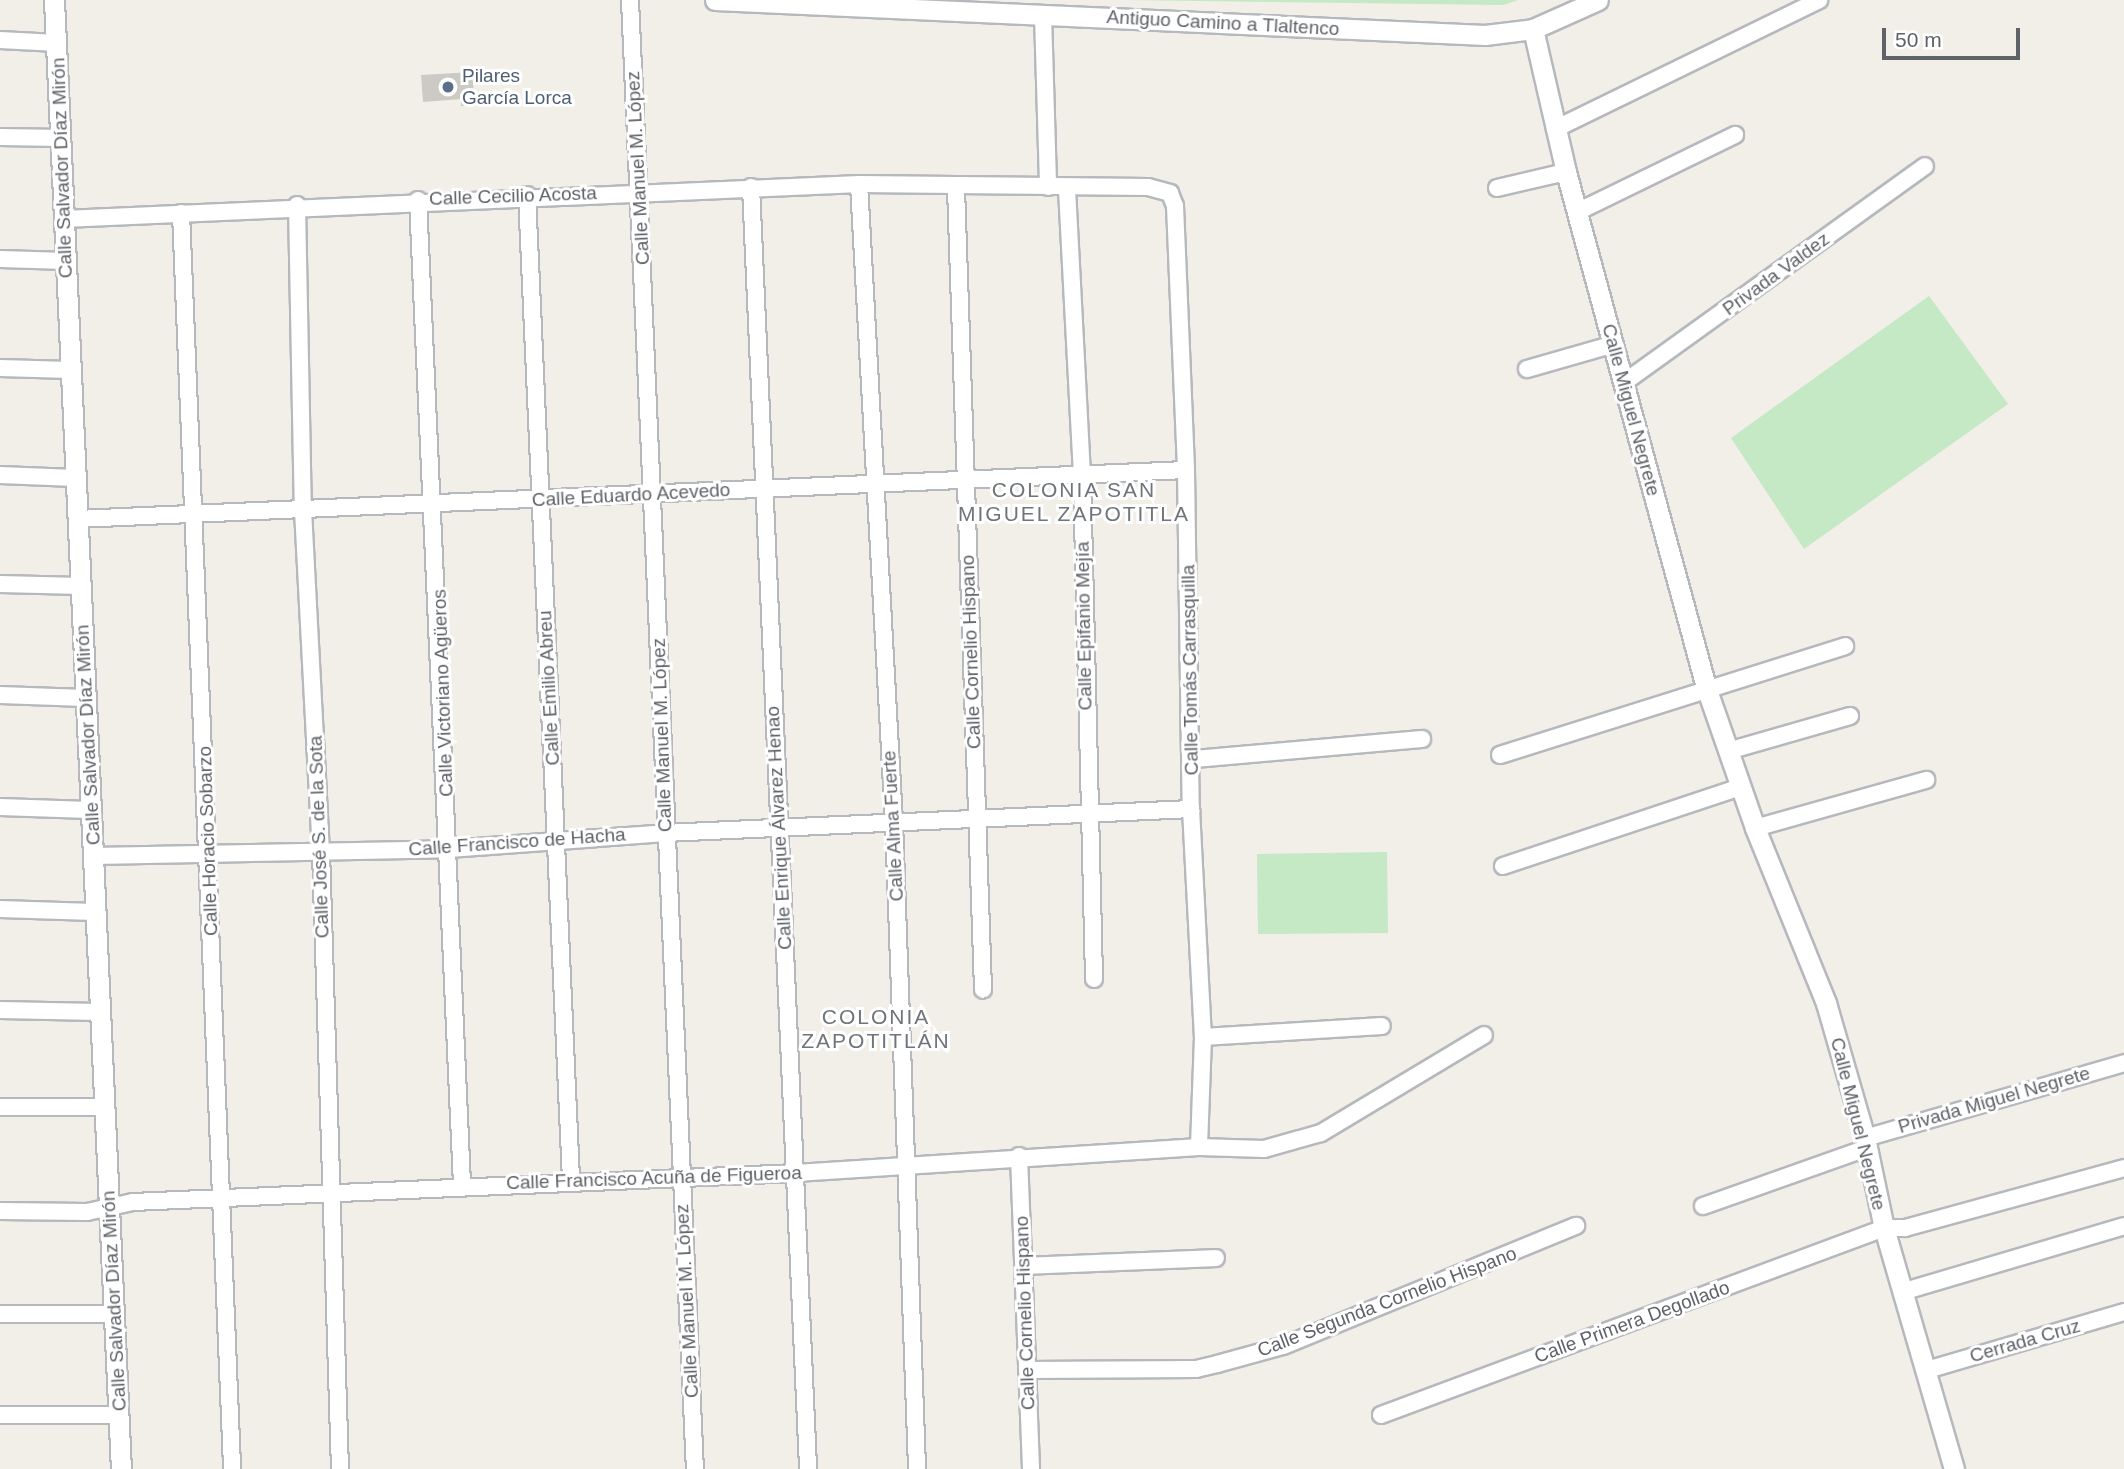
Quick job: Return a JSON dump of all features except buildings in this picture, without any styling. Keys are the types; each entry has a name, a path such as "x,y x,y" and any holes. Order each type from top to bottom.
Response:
{"street":[{"name":"Calle Salvador Díaz Mirón","path":"54,0 89,810 94,856 98,1012 121,1469"},
{"name":"Calle Manuel M. López","path":"630,0 695,1469"},
{"name":"Antiguo Camino a Tlaltenco","path":"715,0 1485,35 1533,29 1598,0"},
{"path":"1555,129 1819,0"},
{"path":"1043,15 1048,187"},
{"name":"Calle Miguel Negrete","path":"1533,29 1566,172 1626,382 1706,687 1755,828 1826,1003 1866,1143 1884,1228 1905,1291 1954,1469"},
{"path":"0,40 57,43"},
{"path":"1577,212 1735,135"},
{"path":"0,137 62,138"},
{"name":"Privada Valdez","path":"1626,382 1926,166"},
{"path":"1497,188 1566,172"},
{"name":"Calle Cecilio Acosta","path":"64,219 297,205 859,184 956,188 1161,187 1170,193"},
{"name":"Calle Alma Fuerte","path":"859,184 894,822 917,1469"},
{"name":"Calle Enrique Álvarez Henao","path":"751,187 808,1469"},
{"name":"Calle Cornelio Hispano","path":"956,188 983,990"},
{"name":"Calle Epifanio Mejía","path":"1067,189 1082,476 1094,979"},
{"name":"Calle Tomás Carrasquilla","path":"1170,193 1175,206 1186,470 1194,759 1191,809 1203,1037 1199,1147"},
{"name":"Calle Emilio Abreu","path":"527,195 571,1181"},
{"name":"Calle Victoriano Agüeros","path":"418,200 435,501 462,1186"},
{"name":"Calle José S. de la Sota","path":"297,205 303,510 321,851 340,1469"},
{"name":"Calle Horacio Sobarzo","path":"181,213 191,516 210,857 219,1199 232,1469"},
{"path":"0,259 67,261"},
{"path":"1527,369 1614,344"},
{"path":"0,368 70,370"},
{"name":"Calle Eduardo Acevedo","path":"77,520 435,501 654,496 764,488 1186,470"},
{"path":"0,475 75,478"},
{"path":"0,584 81,586"},
{"path":"1500,755 1706,687 1845,646"},
{"path":"0,695 85,698"},
{"path":"1728,751 1850,716"},
{"path":"1194,759 1422,739"},
{"path":"1755,828 1834,809 1926,779"},
{"path":"1503,866 1740,787"},
{"path":"0,807 89,810"},
{"name":"Calle Francisco de Hacha","path":"94,856 210,857 321,851 449,849 555,839 665,833 779,830 894,822 976,821 1191,809"},
{"path":"0,909 94,912"},
{"path":"0,1010 98,1012"},
{"path":"1203,1037 1382,1026"},
{"name":"Calle Francisco Acuña de Figueroa","path":"0,1211 86,1212 133,1202 796,1173 1019,1156 1199,1147 1264,1149 1321,1133 1484,1035"},
{"name":"Privada Miguel Negrete","path":"1703,1206 1866,1143 2124,1063"},
{"path":"0,1107 104,1107"},
{"name":"Calle Cornelio Hispano","path":"1019,1156 1031,1469"},
{"name":"Calle Primera Degollado","path":"1381,1415 1884,1228 1905,1228 2124,1168"},
{"name":"Calle Segunda Cornelio Hispano","path":"1027,1370 1196,1369 1217,1364 1283,1346 1576,1226"},
{"path":"1905,1291 2124,1226"},
{"path":"1025,1266 1216,1258"},
{"name":"Cerrada Cruz","path":"1927,1370 2124,1312"},
{"path":"0,1314 114,1314"},
{"path":"0,1415 120,1415"}],"green space":[{"path":"1124,0 1518,0 1503,5"},
{"path":"1929,296 2008,404 1804,549 1731,438"},
{"path":"1387,852 1388,933 1258,934 1257,854"}],"place":[{"name":"Pilares García Lorca","path":"448,87"}],"district":[{"name":"COLONIA SAN MIGUEL ZAPOTITLA","path":"1074,502"},
{"name":"COLONIA ZAPOTITLÁN","path":"876,1029"}]}
